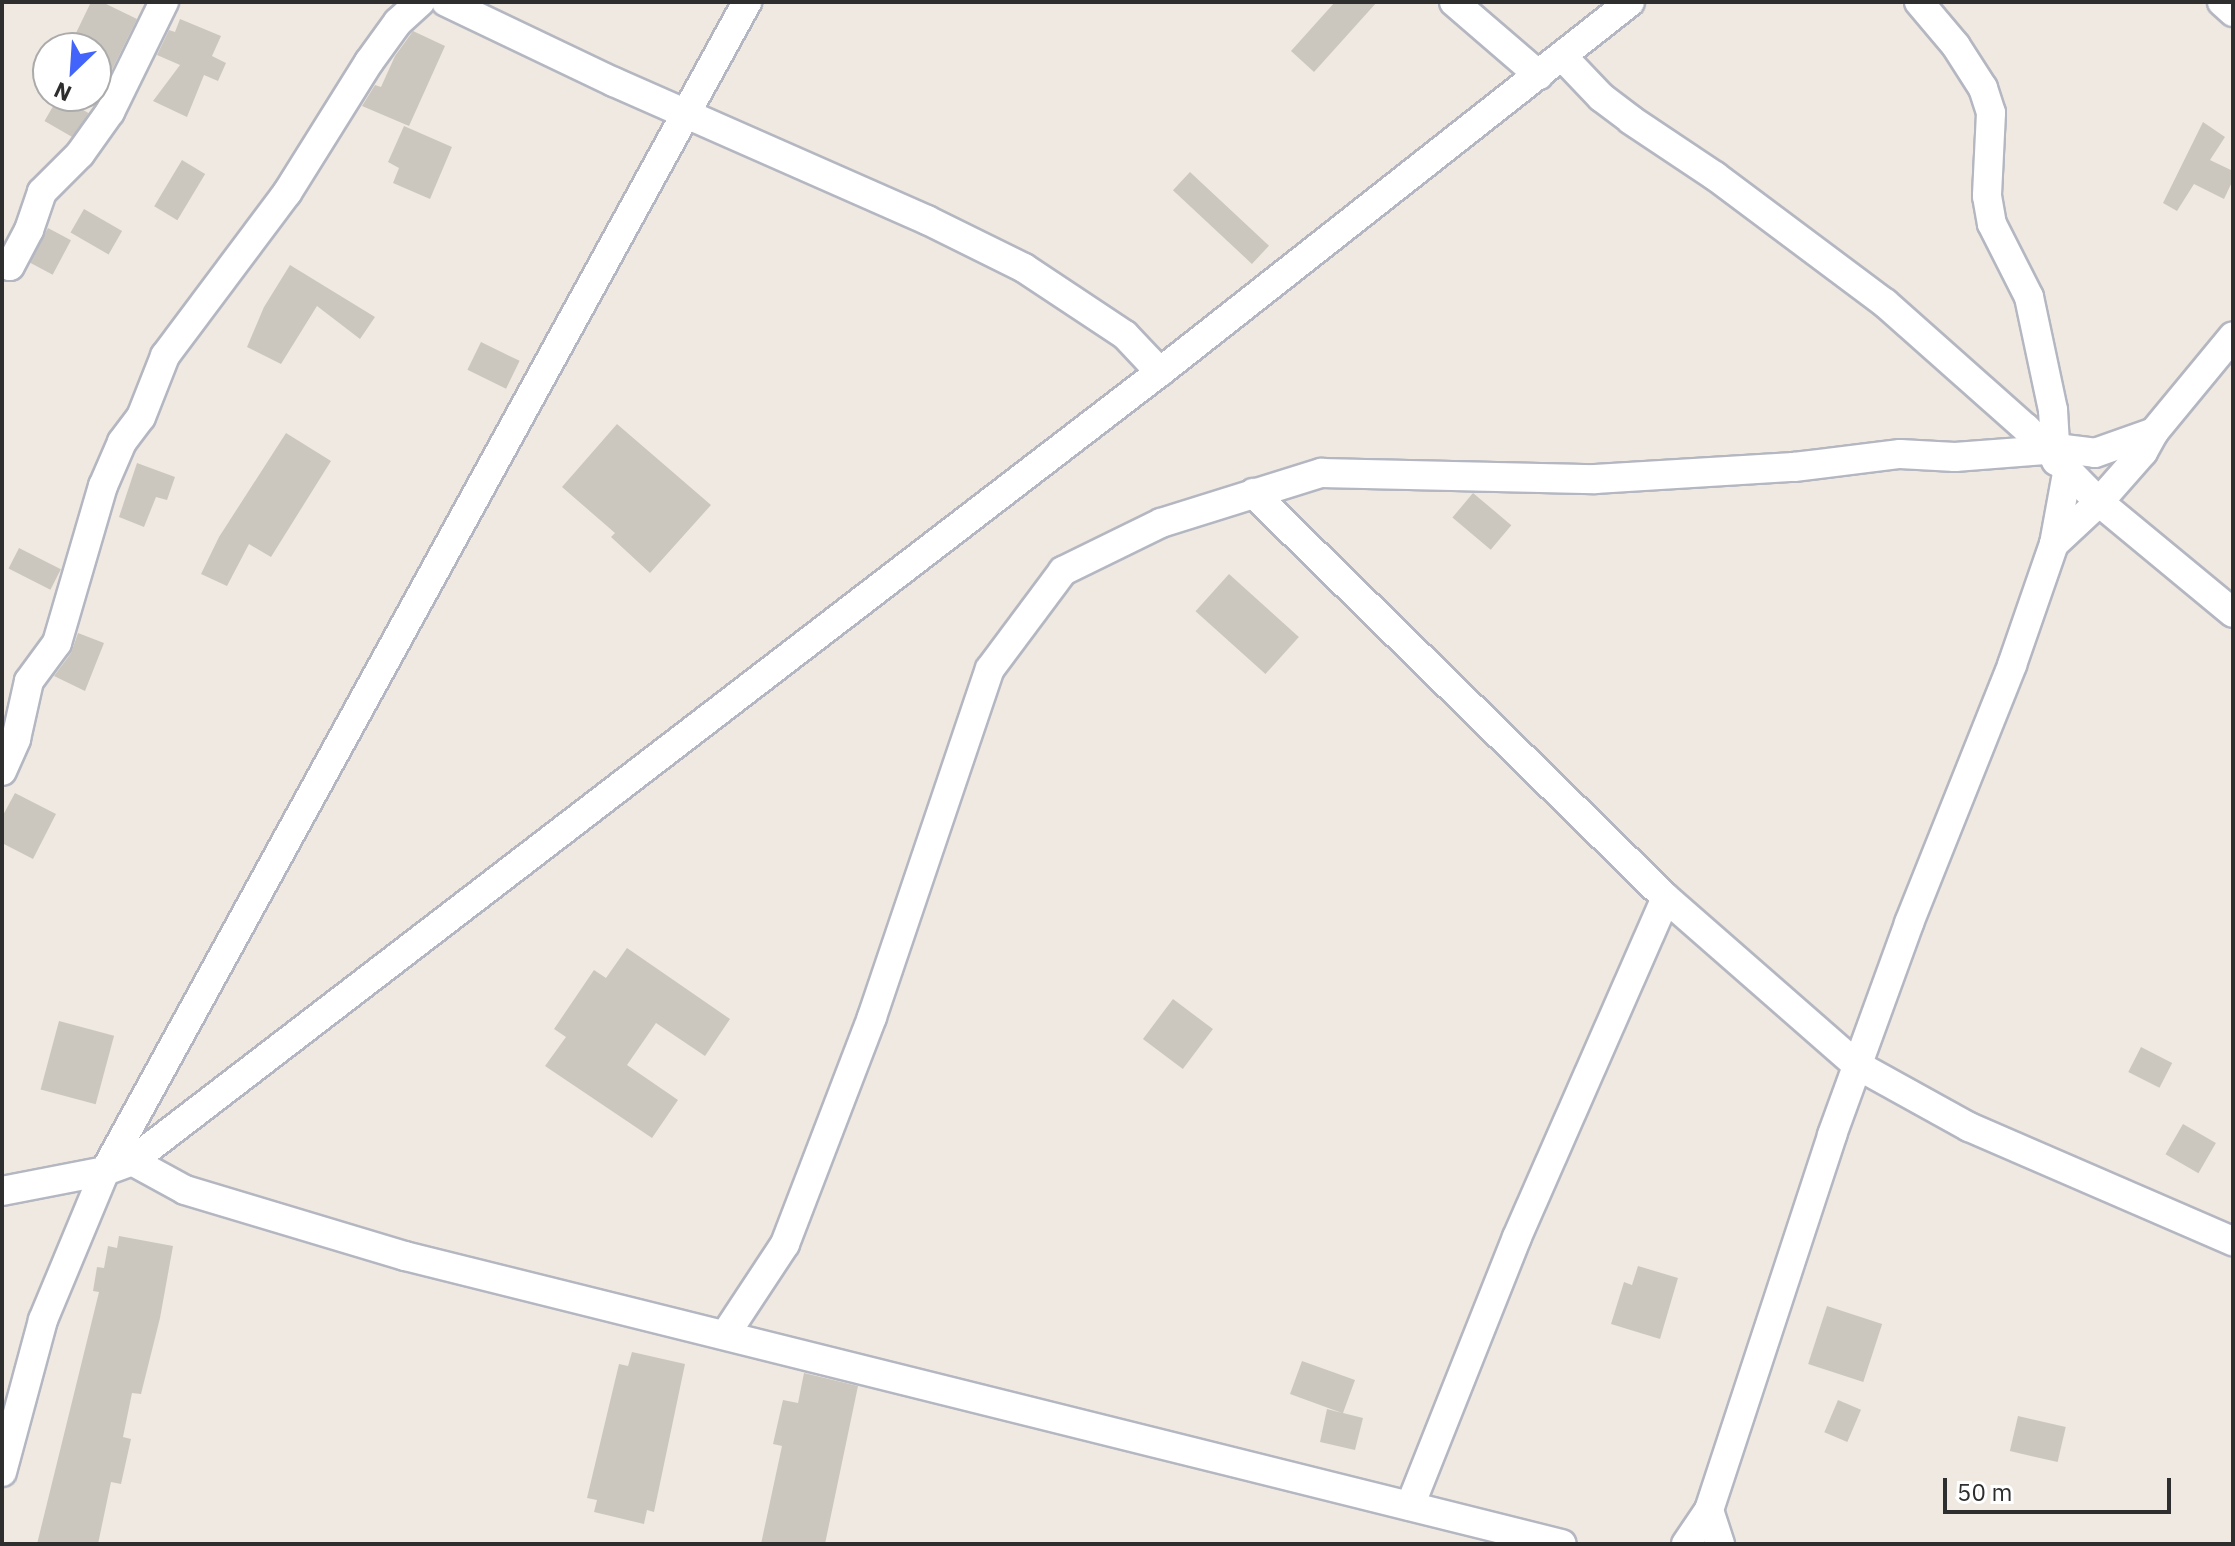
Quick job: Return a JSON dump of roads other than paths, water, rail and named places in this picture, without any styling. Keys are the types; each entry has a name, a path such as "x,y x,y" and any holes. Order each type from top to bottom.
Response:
{"street":[{"path":"2,264 10,266 29,230 42,192 80,154 110,112 164,2"},
{"path":"2,771 16,739 29,681 57,643 103,486 122,442 141,417 165,356 287,193 369,62 398,22 420,2"},
{"path":"446,2 614,82 927,220 1024,268 1125,335 1160,372"},
{"path":"2,1472 43,1320 105,1171 747,2"},
{"path":"1454,2 1539,75"},
{"path":"2,1191 105,1171 132,1161 1160,372 1630,2"},
{"path":"1686,1544 1709,1510 1767,1326 1857,1065 2012,665 2054,544 2057,463 2053,410 2029,297 1992,224 1987,196 1991,113 1983,88 1963,57 1919,2"},
{"path":"2222,2 2233,12"},
{"path":"1562,56 1601,97 1631,120 1715,176 1885,303 2026,428 2057,463 2099,502 2233,613"},
{"path":"2054,544 2099,502 2143,452 2154,432 2233,336"},
{"path":"725,1335 785,1244 872,1017 990,669 1063,571 1161,523 1321,473 1595,479 1794,467 1900,454 1955,457 2010,451 2057,463 2154,432"},
{"path":"2010,451 2057,463"},
{"path":"1253,493 1666,898 1857,1065 1969,1127 2233,1241"},
{"path":"1410,1506 1517,1237 1666,898"},
{"path":"132,1161 185,1190 405,1256 1562,1544"},
{"path":"1709,1510 1720,1544"}]}
